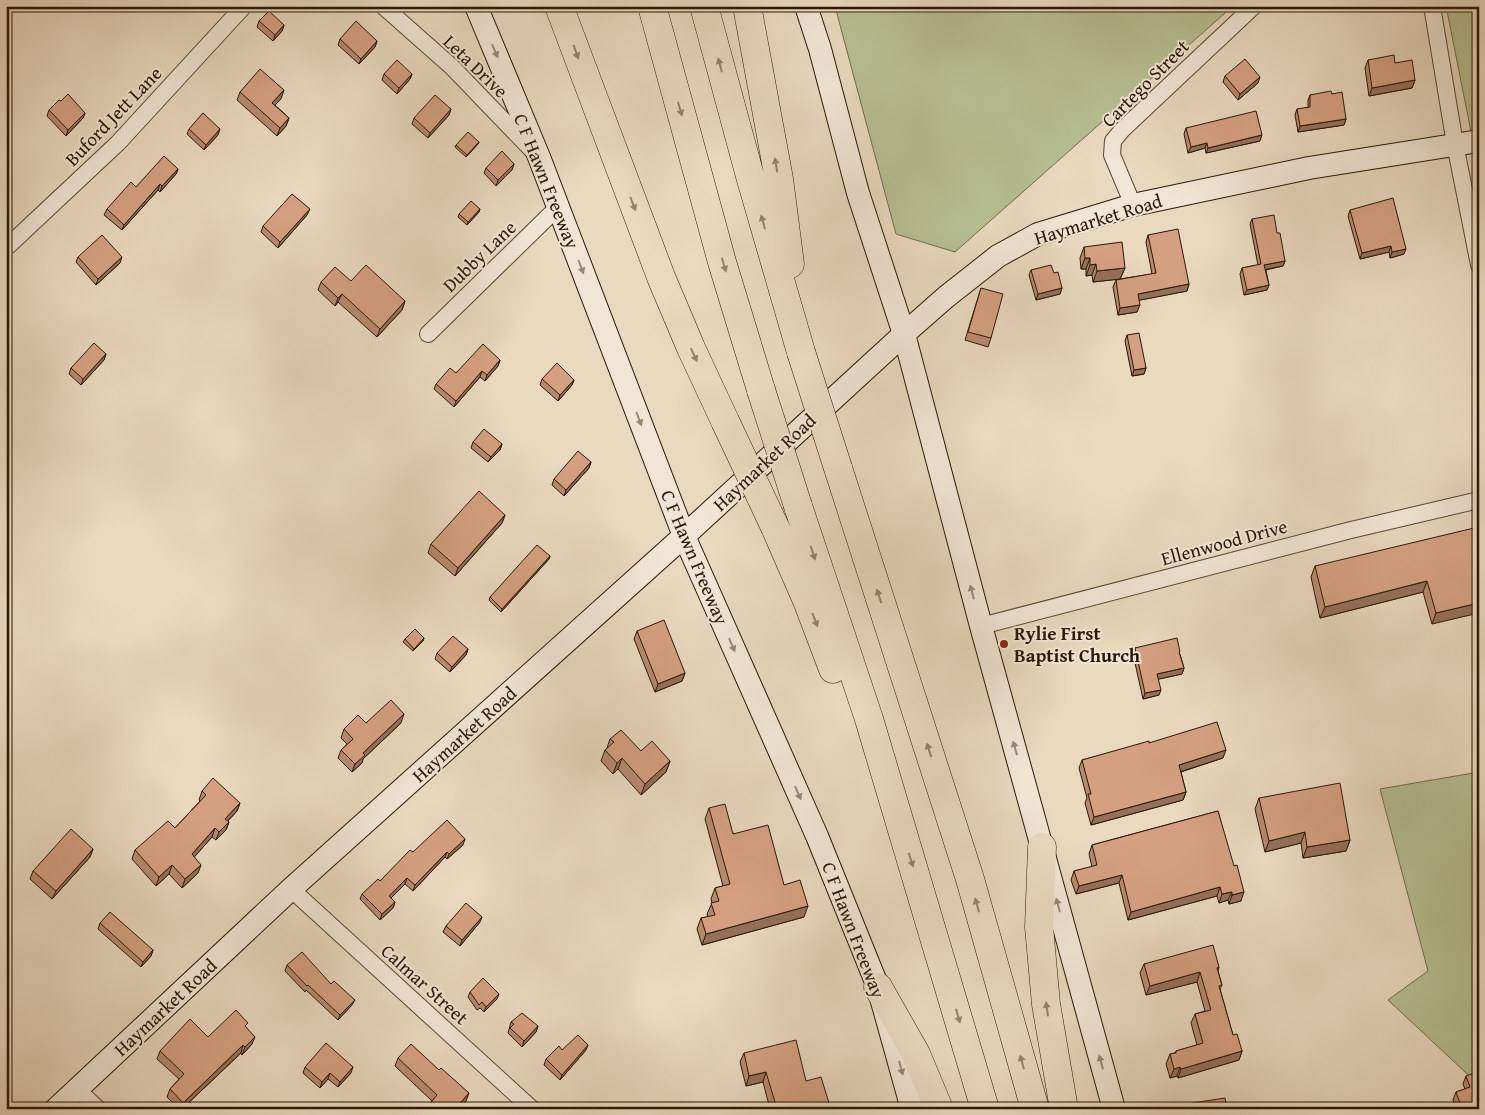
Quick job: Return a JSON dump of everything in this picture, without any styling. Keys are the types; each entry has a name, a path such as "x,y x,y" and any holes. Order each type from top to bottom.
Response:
{"highway":[{"path":"559,6 660,276 808,603 854,723 896,814"},
{"path":"648,6 666,62"},
{"path":"652,6 666,62 760,390 868,719 985,1109"},
{"path":"704,6 750,176 801,352 970,878 1034,1109"},
{"path":"747,6 779,179 801,352"},
{"path":"1042,847 1039,927 1046,1004 1064,1109"},
{"path":"878,987 916,1054 939,1109"}],"main road":[{"name":"C F Hawn Freeway","path":"476,6 539,157 684,536 817,836 878,987 912,1109"},
{"path":"806,6 820,49 858,193 904,334 981,626 1114,1109"},
{"name":"Haymarket Road","path":"56,1109 291,889 684,536 946,296 998,256 1038,234 1133,205 1309,168 1479,141"}],"street":[{"name":"Buford Jett Lane","path":"6,248 118,143 244,6"},
{"name":"Leta Drive","path":"383,6 452,67 539,157"},
{"name":"Cartego Street","path":"1133,205 1112,155 1113,142 1122,130 1254,6"},
{"path":"1432,6 1455,144 1479,265"},
{"name":"Dubby Lane","path":"428,334 558,207"},
{"name":"Ellenwood Drive","path":"981,626 1351,530 1479,500"},
{"name":"Calmar Street","path":"291,889 532,1109"},
{"path":"77,1089 98,1109"}],"green space":[{"path":"839,6 1233,6 955,252 896,234 836,10"},
{"path":"1446,6 1479,6 1479,172"},
{"path":"1479,772 1479,1085 1388,1000 1428,971 1380,789"}],"building":[{"path":"269,11 284,25 275,35 259,21"},
{"path":"356,21 377,41 361,59 340,39"},
{"path":"1394,55 1395,63 1412,60 1415,80 1372,88 1368,60"},
{"path":"1245,59 1260,77 1240,94 1225,76"},
{"path":"397,60 412,74 399,88 384,74"},
{"path":"260,69 284,90 272,103 289,118 280,128 240,92"},
{"path":"1331,91 1332,94 1342,92 1346,119 1300,126 1297,109 1310,107 1310,95"},
{"path":"68,94 85,113 68,130 49,110"},
{"path":"435,95 451,109 430,133 414,118"},
{"path":"1256,111 1262,135 1208,148 1207,143 1191,147 1186,128"},
{"path":"203,113 220,129 206,145 189,129"},
{"path":"468,132 479,142 467,155 456,145"},
{"path":"502,151 514,164 498,180 486,168"},
{"path":"164,156 178,169 162,186 160,184 124,225 107,209 131,182 136,187"},
{"path":"292,194 310,209 280,242 263,226"},
{"path":"1393,198 1406,249 1392,252 1391,246 1362,253 1350,210"},
{"path":"471,201 480,209 468,222 459,214"},
{"path":"1274,215 1277,233 1280,233 1285,261 1264,265 1269,285 1247,290 1242,268 1261,264 1252,219"},
{"path":"1178,229 1189,284 1138,294 1140,305 1120,308 1116,280 1156,273 1148,235"},
{"path":"102,235 122,257 98,279 78,257"},
{"path":"1122,242 1125,268 1097,271 1096,264 1090,265 1090,258 1085,258 1084,247"},
{"path":"366,265 405,301 380,329 342,294 338,298 321,282 335,267 351,281"},
{"path":"1051,265 1054,273 1058,272 1062,288 1038,294 1031,270"},
{"path":"981,288 1003,294 991,338 968,332"},
{"path":"1139,333 1146,368 1134,370 1127,335"},
{"path":"94,343 106,354 83,379 71,368"},
{"path":"483,344 500,360 487,375 482,371 456,401 436,384 450,368 456,373"},
{"path":"557,363 574,380 560,395 542,379"},
{"path":"484,429 502,444 491,457 473,442"},
{"path":"578,451 591,462 566,490 554,479"},
{"path":"479,491 505,515 458,568 431,544"},
{"path":"1474,528 1479,549 1479,603 1436,613 1427,581 1325,607 1315,566"},
{"path":"537,545 550,556 502,609 490,597"},
{"path":"664,620 685,673 658,684 637,631"},
{"path":"415,629 424,638 414,649 405,639"},
{"path":"453,636 468,649 452,667 437,653"},
{"path":"1177,638 1184,668 1157,674 1161,690 1145,693 1135,648"},
{"path":"391,700 404,714 363,753 365,755 355,764 341,750 353,739 344,729 358,715 366,723"},
{"path":"1217,722 1226,750 1179,765 1186,792 1094,817 1088,794 1091,794 1082,760 1149,741 1149,743"},
{"path":"621,730 641,751 652,741 670,761 645,784 622,758 617,763 605,750 614,742 610,739"},
{"path":"213,778 240,803 225,819 229,822 219,832 215,828 192,854 201,865 185,879 172,865 159,877 135,850 168,821 175,828 206,795 202,791"},
{"path":"1340,783 1350,840 1307,847 1305,832 1269,841 1259,798"},
{"path":"725,804 733,834 768,825 784,885 800,880 808,906 706,934 701,918 715,915 711,903 719,901 715,888 730,884 709,808"},
{"path":"1218,811 1234,866 1237,865 1244,892 1232,895 1232,892 1222,894 1220,887 1131,912 1122,875 1079,886 1074,871 1097,865 1092,845"},
{"path":"447,820 465,839 449,854 447,852 415,885 407,878 389,896 395,902 382,914 362,894 378,879 380,881 410,850 413,852"},
{"path":"71,829 93,849 56,891 33,871"},
{"path":"466,903 482,917 462,940 446,926"},
{"path":"110,912 153,950 143,962 100,923"},
{"path":"1213,945 1222,985 1219,986 1233,1035 1237,1034 1242,1051 1181,1069 1180,1067 1174,1069 1170,1054 1203,1043 1195,1014 1211,1010 1200,972 1150,986 1144,964"},
{"path":"302,952 331,984 334,981 355,1000 340,1015 307,986 287,965"},
{"path":"483,978 499,994 486,1007 482,1002 479,1005 470,992"},
{"path":"236,1010 248,1023 245,1026 255,1037 245,1047 243,1045 183,1103 170,1089 184,1074 160,1051 190,1019 208,1037"},
{"path":"522,1013 538,1026 524,1041 510,1028 514,1024 511,1022"},
{"path":"578,1035 588,1045 562,1075 546,1059 559,1046 562,1050"},
{"path":"796,1040 806,1081 821,1077 829,1103 809,1109 777,1109 766,1072 749,1076 744,1053"},
{"path":"326,1043 353,1067 340,1082 330,1073 322,1082 305,1067"},
{"path":"411,1044 439,1070 441,1068 469,1093 455,1109 431,1109 428,1106 437,1095 398,1058"},
{"path":"1479,1071 1479,1109 1462,1109 1456,1092 1470,1087 1466,1076"},
{"path":"1225,1098 1227,1109 1188,1109 1188,1107 1193,1106 1192,1103"},
{"path":"190,1102 197,1109 184,1109"}],"place":[{"name":"Rylie First Baptist Church","path":"1004,644"}]}
